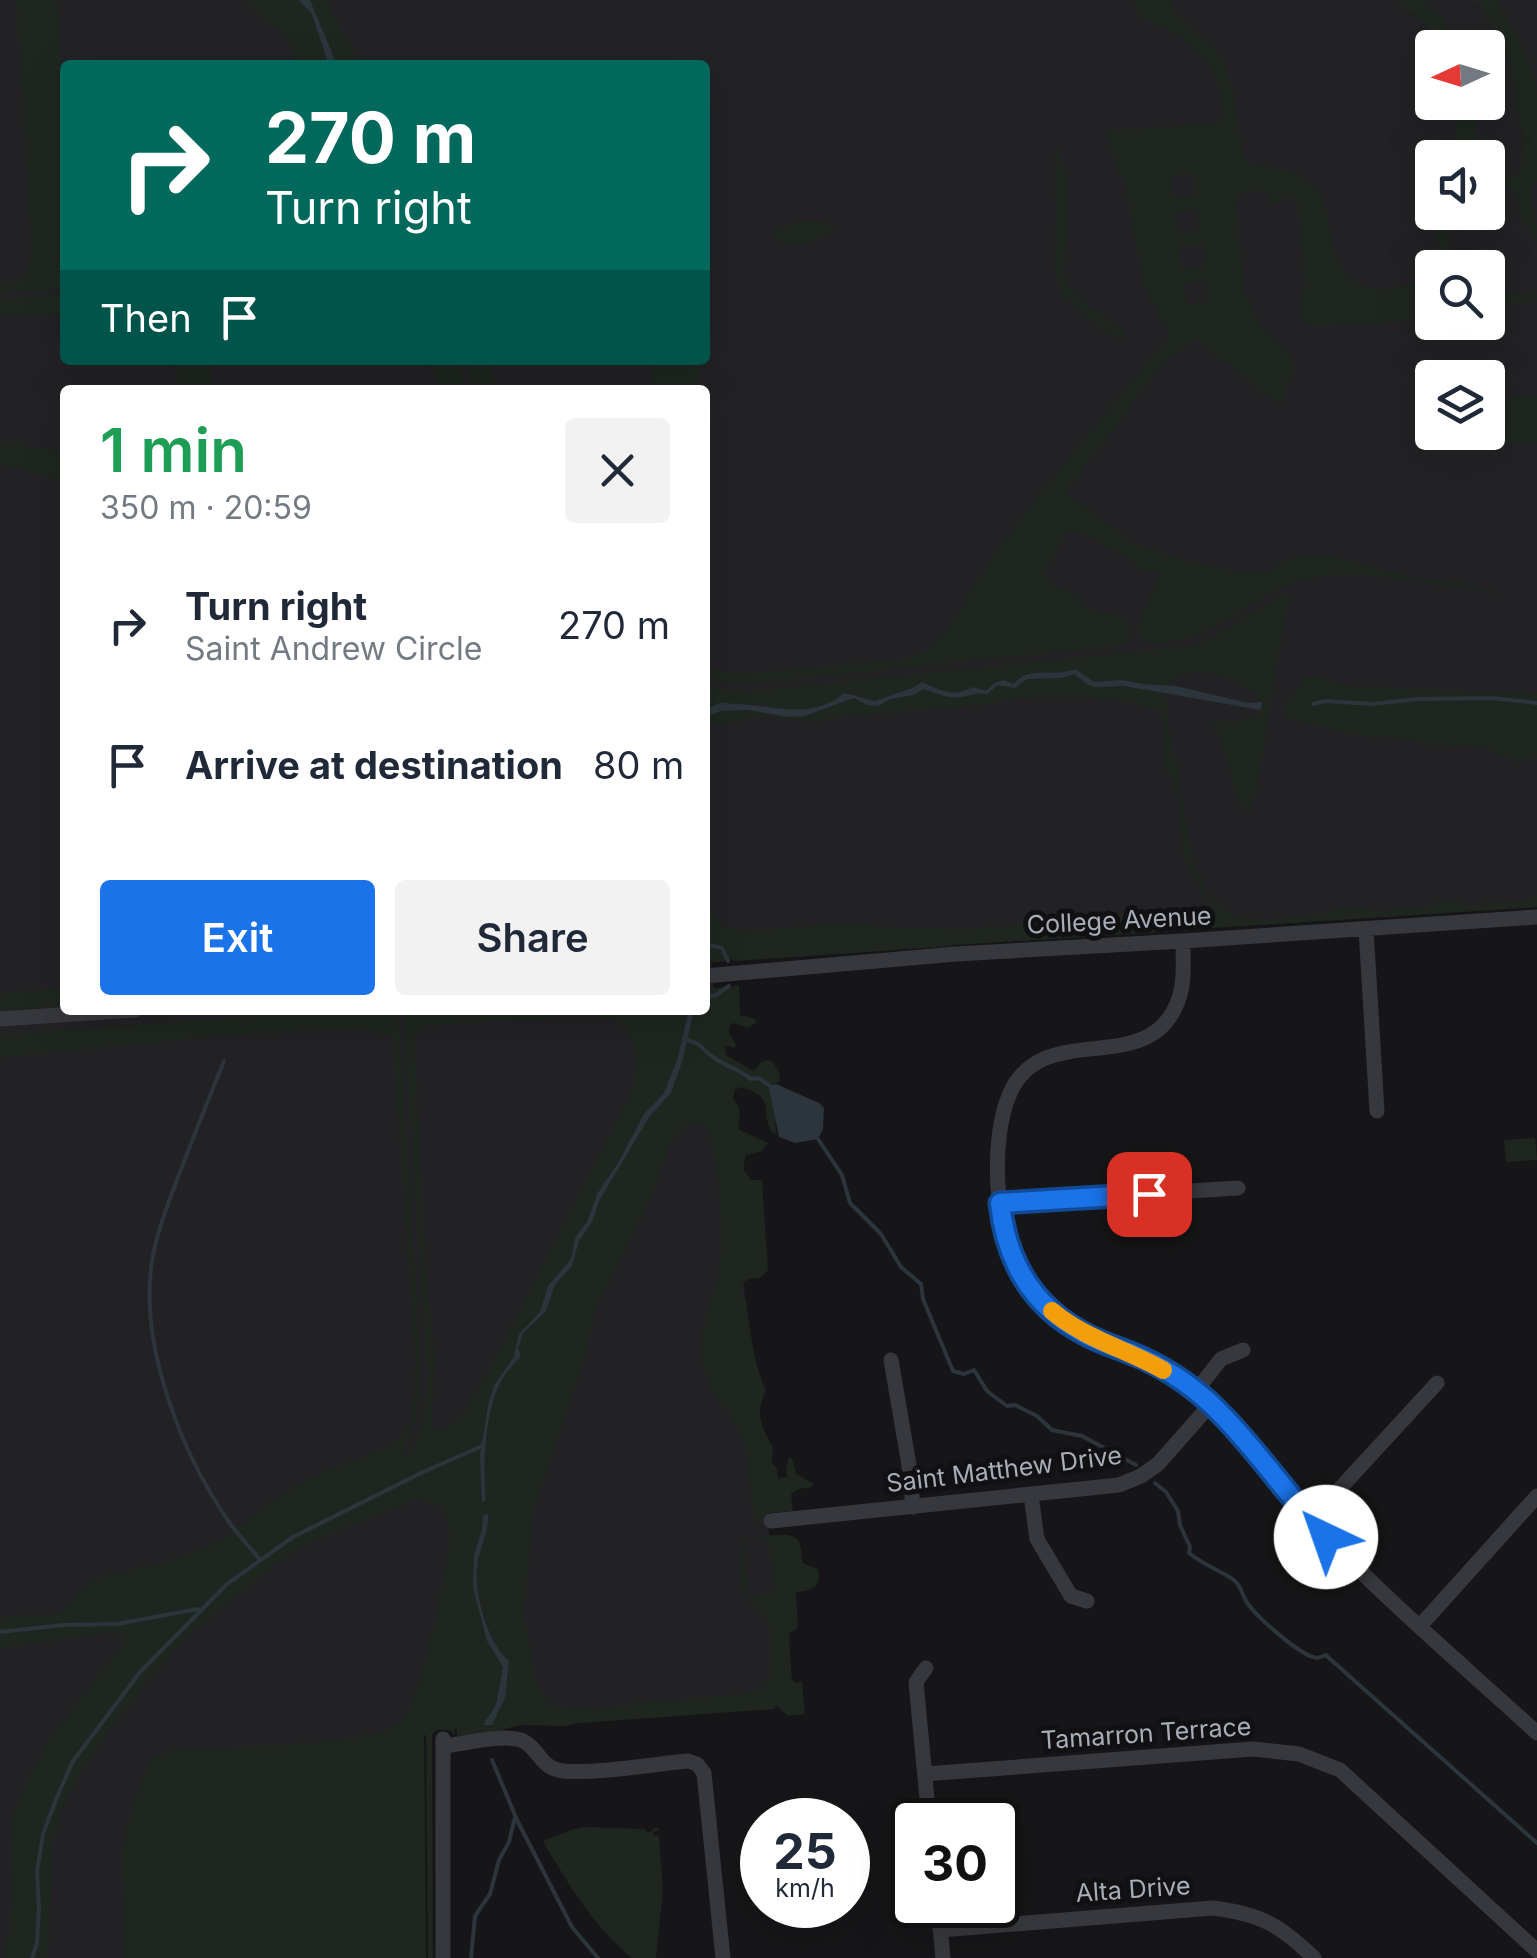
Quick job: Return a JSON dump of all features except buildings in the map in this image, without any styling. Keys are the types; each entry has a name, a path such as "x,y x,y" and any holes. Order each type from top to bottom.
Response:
{"street":[{"name":"College Avenue","path":"710,975 888,958 1537,917"},
{"path":"1366,929 1377,1111"},
{"path":"1183,941 1184,968 1178,1002 1163,1024 1146,1038 1126,1046 1071,1050 1048,1057 1029,1067 1012,1088 999,1131 1002,1229 1010,1255 1040,1300 1065,1322 1083,1334 1137,1355 1196,1391 1248,1443 1349,1560 1537,1733"},
{"path":"0,1020 68,1015"},
{"path":"1000,1203 1238,1188"},
{"path":"1196,1391 1222,1359 1243,1350"},
{"path":"891,1360 913,1506"},
{"path":"1311,1520 1436,1383"},
{"name":"Saint Matthew Drive","path":"771,1521 1119,1484 1158,1464 1210,1404"},
{"path":"1031,1495 1037,1539 1045,1556 1070,1596 1087,1601"},
{"path":"1420,1626 1537,1496"},
{"path":"926,1668 916,1682 928,1798"},
{"path":"443,1958 443,1742 509,1738 523,1741 547,1766 560,1770 688,1761 697,1764 704,1773 723,1958"},
{"name":"Tamarron Terrace","path":"925,1774 1252,1749 1299,1754 1340,1770 1537,1951"},
{"name":"Alta Drive","path":"940,1930 1213,1908 1262,1919 1286,1932 1314,1958"},
{"path":"940,1930 943,1958"}],"shaded area":[{"path":"0,0 1537,0 1537,907 711,960 786,1702 417,1725 421,1958 0,1958"},
{"path":"16,0 57,0 61,60 60,289 0,294 0,282 28,276 32,257"},
{"path":"243,0 298,0 312,14 327,60 297,60 287,38"},
{"path":"298,0 310,0 335,60 327,60 312,14"},
{"path":"310,0 326,0 358,60 335,60"},
{"path":"1135,0 1173,0 1170,6 1176,14 1213,46 1224,62 1247,162 1294,174 1310,184 1324,203 1333,246 1344,271 1371,288 1415,283 1415,321 1309,325 1301,310 1305,282 1297,200 1287,198 1269,205 1268,192 1240,193 1236,201 1244,291 1260,326 1291,356 1294,366 1293,382 1287,378 1284,403 1273,401 1198,340 1175,354 1151,379 1069,487 1068,495 1135,544 1179,559 1246,574 1269,572 1288,559 1321,555 1410,577 1470,585 1501,595 1372,576 1320,576 1272,592 1202,633 1150,643 1139,638 1136,626 1159,574 1139,568 1081,532 1068,531 1046,569 1046,577 1056,588 1074,593 1087,609 1127,618 1130,639 1126,645 747,684 710,679 710,668 746,674 911,658 928,649 946,632 992,558 1041,492 1168,338 1169,328 1143,283 1126,188 1106,135 1109,131 1217,123 1223,117 1225,112 1207,61 1179,36 1144,19","holes":["1192,173 1195,195 1173,198 1170,176","1197,209 1199,231 1177,234 1175,212","1202,245 1205,266 1182,269 1180,247","1206,280 1209,302 1187,305 1184,283"]},
{"path":"1394,0 1422,0 1449,30 1429,30"},
{"path":"1475,0 1496,0 1532,69 1537,94 1537,181 1533,184 1532,199 1537,243 1520,219 1518,195 1510,188 1505,190 1505,175 1520,172 1523,145 1511,65 1505,52 1505,30 1495,30"},
{"path":"1457,120 1476,120 1478,140 1456,140"},
{"path":"1057,149 1068,198 1063,274 1081,298 1125,333 1121,338 1097,326 1061,294 1054,265"},
{"path":"797,222 824,222 835,230 805,242 774,240 773,234"},
{"path":"1437,230 1449,230 1451,250 1441,250"},
{"path":"1505,292 1537,295 1537,301 1505,304"},
{"path":"60,294 60,315 0,317 0,299"},
{"path":"176,365 210,365 211,385 178,385"},
{"path":"430,365 458,365 468,385 438,385"},
{"path":"466,365 490,365 496,385 475,385"},
{"path":"651,365 689,365 702,371 693,385 652,385"},
{"path":"1513,396 1537,396 1537,443 1505,445 1505,401"},
{"path":"21,440 28,448 60,449 60,481 0,463 0,442"},
{"path":"1292,592 1256,794 1247,811 1236,793 1222,742 1208,720 1248,719 1260,713 1262,702 1237,683 1215,674 1183,675 1171,686 1094,682 1073,670 1057,671 1019,677 1013,684 1001,681 982,691 949,692 923,682 875,701 853,691 810,711 751,703 710,708 710,687 749,691 1189,646 1210,639"},
{"path":"1077,670 1094,682 1121,680 1176,686 1248,703 1262,702 1261,710 1124,686 1095,687 1074,674 1027,679 1015,688 998,685 987,694 960,697 924,689 879,706 854,698 805,716 748,710 710,715 710,707 720,703 805,709 832,702 844,693 875,701 922,682 947,692 973,687 986,691 1003,680 1014,684 1034,673"},
{"path":"1074,674 1095,687 1115,685 1164,693 1169,703 1167,728 1177,761 1195,868 1211,896 1240,918 1270,920 1328,913 1341,907 1379,911 1426,907 1447,898 1462,905 1527,901 1537,895 1537,907 956,945 953,942 953,946 735,961 727,958 725,950 725,961 710,962 710,907 724,927 750,931 847,923 971,929 1208,907 1211,902 1184,858 1179,804 1166,770 1159,710 1119,700 1022,698 815,722 764,716 710,726 710,715 721,711 805,716 854,698 883,705 920,689 939,695 987,694 998,685"},
{"path":"1308,677 1348,686 1537,694 1537,758 1515,761 1483,747 1354,735 1290,719 1283,712 1283,705"},
{"path":"739,985 740,1015 757,1022 748,1028 730,1025 729,1033 736,1045 725,1045 726,1055 754,1071 761,1062 770,1060 780,1078 769,1089 776,1133 769,1126 760,1096 741,1087 733,1097 740,1111 738,1129 768,1143 762,1151 746,1155 743,1169 751,1180 762,1180 768,1270 759,1279 751,1278 740,1284 766,1391 760,1406 761,1420 773,1447 772,1463 778,1478 787,1477 786,1468 792,1458 796,1474 814,1484 791,1494 793,1511 768,1513 769,1524 756,1520 743,1441 711,1387 704,1367 703,1334 720,1257 720,1198 715,1157 705,1127 686,1124 672,1139 656,1186 596,1306 586,1355 534,1507 524,1614 534,1673 543,1696 554,1706 599,1710 645,1702 748,1694 770,1678 770,1632 765,1616 743,1590 740,1543 743,1542 769,1536 792,1536 800,1544 803,1563 818,1569 819,1575 814,1587 796,1592 798,1628 789,1634 792,1680 802,1681 805,1714 788,1716 776,1705 775,1709 564,1726 521,1725 504,1729 503,1734 460,1737 457,1729 454,1735 450,1730 436,1730 432,1735 433,1958 428,1958 424,1735 426,1958 125,1958 122,1855 132,1807 152,1758 173,1750 360,1737 401,1721 409,1709 431,1638 450,1544 444,1511 437,1504 415,1500 315,1540 286,1557 189,1633 96,1748 67,1798 52,1849 45,1958 3,1958 10,1926 12,1828 17,1805 55,1732 122,1646 123,1636 114,1632 0,1648 0,1617 55,1615 95,1578 203,1549 287,1491 322,1472 392,1446 410,1420 416,1367 392,1035 352,1030 297,1031 0,1057 0,1034 281,1015 396,1015 421,1374 415,1415 402,1454 405,1458 415,1445 422,1424 427,1374 406,1015 688,1015 664,1093 644,1114 597,1194 571,1259 555,1277 540,1312 519,1334 514,1357 495,1384 480,1455 482,1501 486,1500 485,1455 495,1394 520,1356 518,1348 524,1333 546,1311 555,1285 572,1266 579,1241 592,1222 600,1199 650,1116 671,1093 693,1015 710,1015 710,988 725,987 723,991","holes":["583,1016 619,1020 636,1058 628,1099 462,1417 437,1430 431,1420 435,1359 426,1273 414,1035 428,1025","483,1516 485,1539 479,1552 476,1580 486,1622 500,1654 508,1681 492,1725 485,1725 496,1705 503,1667 487,1641 473,1588 474,1555","768,1539 775,1593 749,1597 743,1542"]},
{"path":"60,988 60,1006 0,1010 0,993"},
{"path":"688,1015 693,1015 671,1093 650,1116 600,1199 592,1222 579,1241 572,1266 555,1285 546,1311 523,1333 518,1348 521,1356 496,1394 486,1439 486,1500 482,1502 480,1455 495,1384 514,1357 519,1334 540,1312 548,1286 571,1259 575,1238 587,1222 597,1194 644,1114 664,1093"},
{"path":"776,1084 824,1108 823,1129 818,1139 795,1143 779,1137 769,1089"},
{"path":"1535,1138 1537,1160 1506,1162 1504,1140"},
{"path":"488,1514 477,1567 478,1591 489,1631 509,1661 505,1698 492,1725 483,1725 496,1705 503,1667 487,1641 473,1588 474,1555 483,1515"},
{"path":"586,1827 647,1832 659,1828 653,1832 654,1836 659,1835 663,1889 656,1958 632,1958 605,1932 543,1841"}],"waterway":[{"path":"1313,704 1492,698 1537,703"},
{"path":"710,945 722,948 728,961"},
{"path":"710,997 729,986"},
{"path":"684,1039 770,1086"},
{"path":"224,1061 158,1233 152,1261 152,1329 168,1399 196,1466 231,1525 260,1560"},
{"path":"818,1139 842,1175 850,1203 881,1234 901,1267 921,1284 923,1299 953,1371 964,1374 974,1370 987,1391 1007,1406 1015,1405 1037,1416 1052,1430 1082,1436 1136,1465"},
{"path":"32,1958 39,1909 37,1871 43,1834 57,1797 73,1761 141,1671 227,1584 293,1537 482,1446"},
{"path":"1155,1483 1178,1511 1189,1553 1235,1580 1253,1610 1295,1647 1315,1658 1326,1655 1537,1843"},
{"path":"0,1632 117,1624 198,1609"},
{"path":"492,1760 517,1820 572,1927 598,1958"},
{"path":"471,1958 475,1916 490,1894 515,1817"}],"slow traffic":[{"path":"1052,1311 1083,1334 1137,1355 1163,1370"}],"route":[{"path":"1149,1194 1000,1203 1010,1255 1040,1300 1065,1322 1083,1334 1137,1355 1196,1391 1248,1443 1326,1537"}]}
